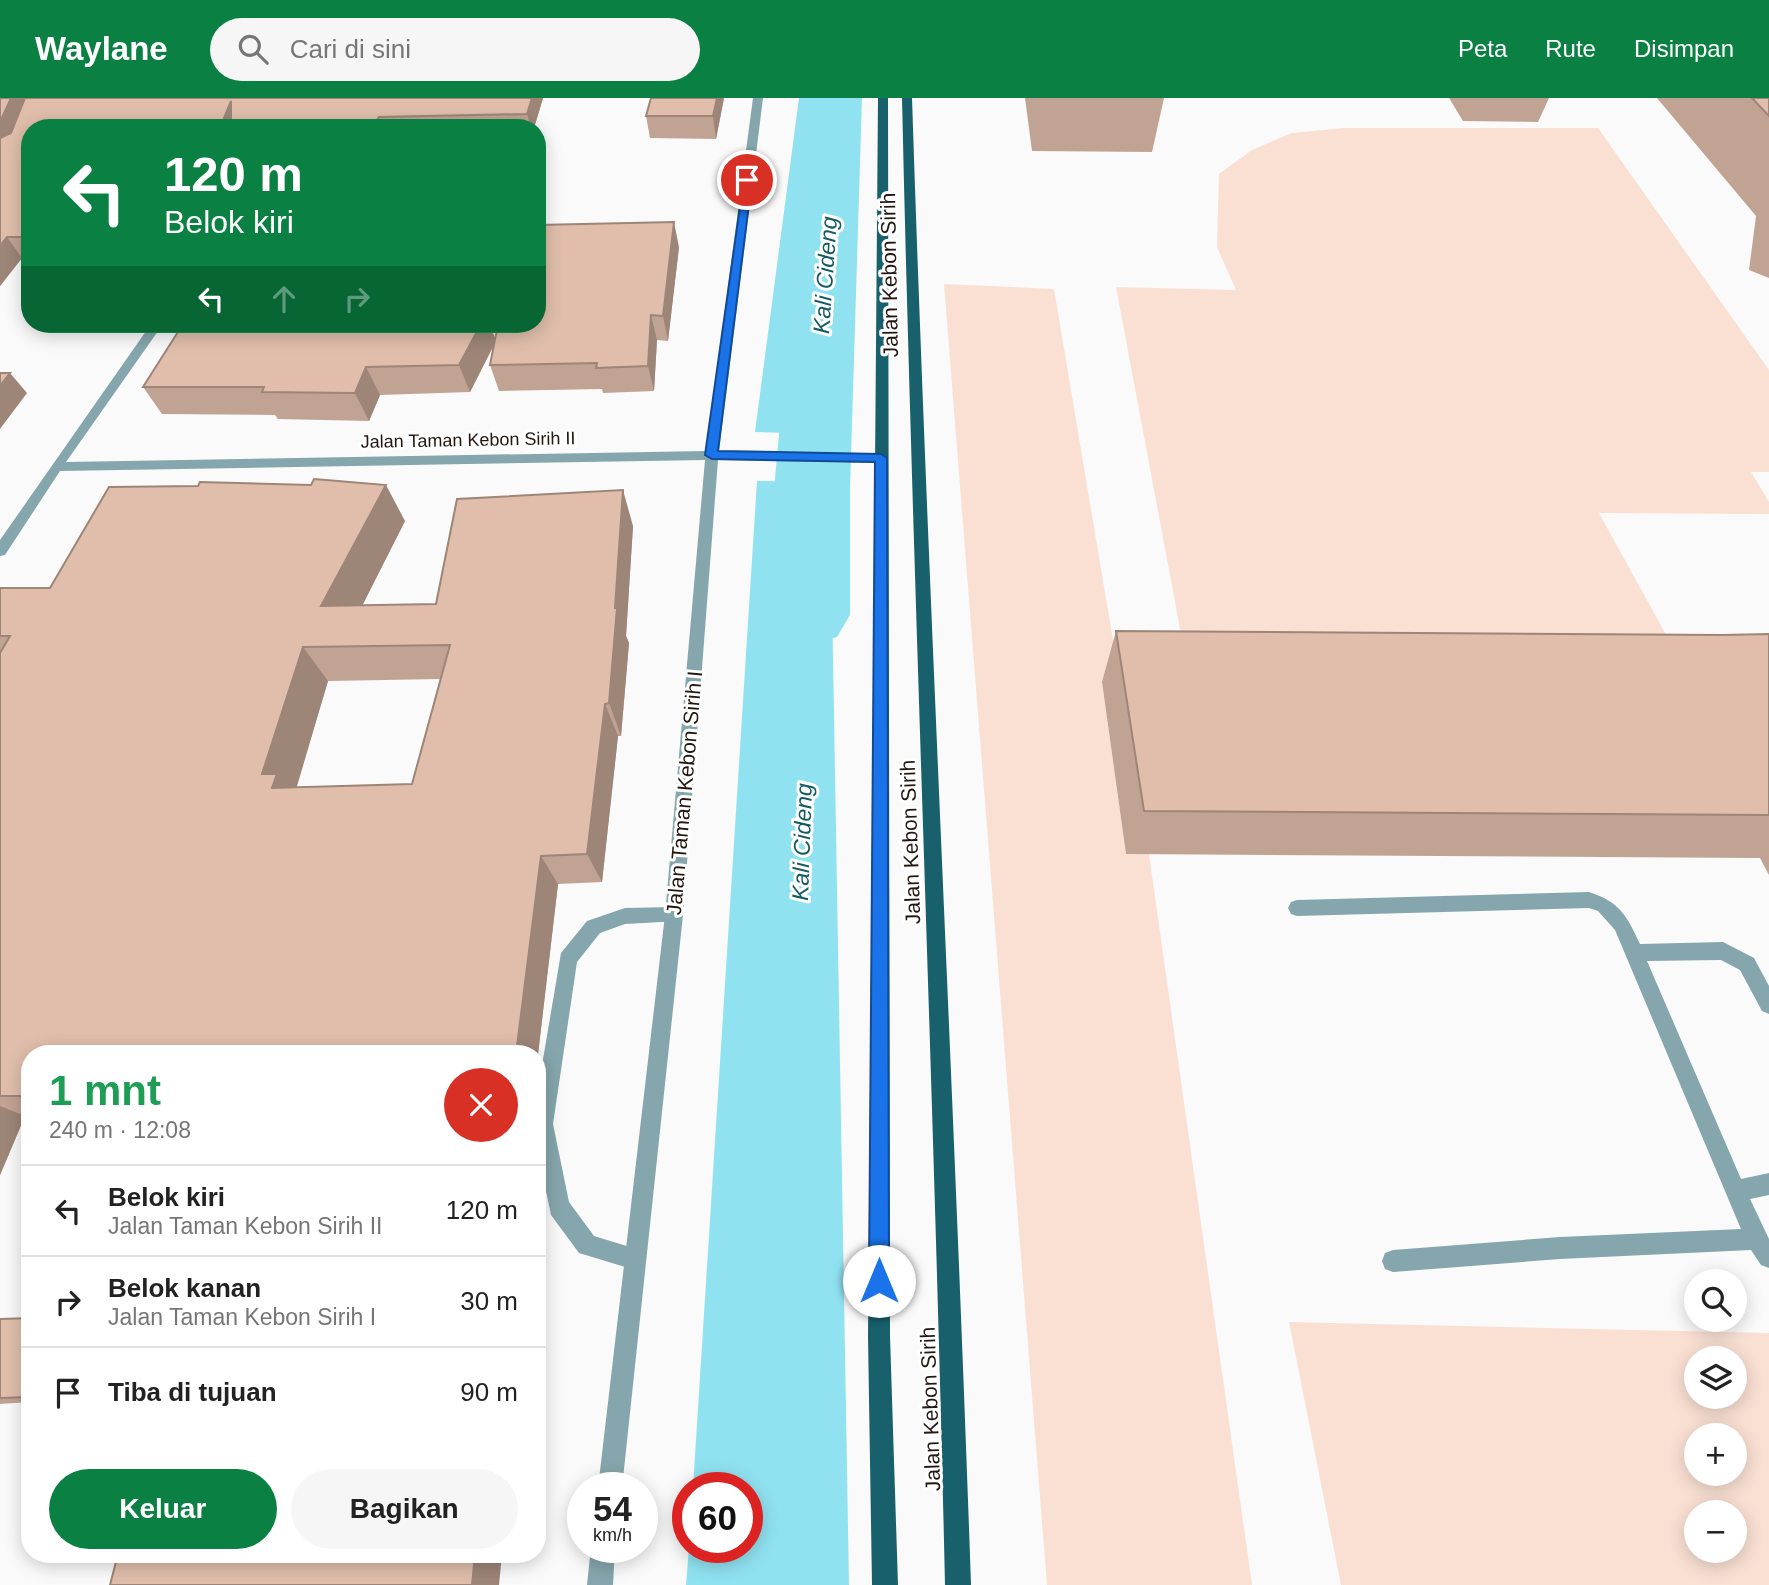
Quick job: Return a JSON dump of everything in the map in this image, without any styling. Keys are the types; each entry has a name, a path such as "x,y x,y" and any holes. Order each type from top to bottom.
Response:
{"main road":[{"name":"Jalan Kebon Sirih","path":"883,98 879,1336 885,1585"},
{"name":"Jalan Kebon Sirih","path":"907,98 917,476 947,1207 958,1585"}],"street":[{"name":"Jalan Taman Kebon Sirih I","path":"612,1472 674,915 712,455 758,98"},
{"path":"0,551 151,333"},
{"name":"Jalan Taman Kebon Sirih II","path":"56,467 712,455 881,458"},
{"path":"1297,908 1588,900 1604,905 1622,925 1735,1191 1763,1248 1560,1248 1393,1261"},
{"path":"546,1104 568,959 594,927 625,916 674,915"},
{"path":"1633,953 1723,951 1746,964 1769,1005"},
{"path":"546,1140 559,1207 587,1245 635,1259"},
{"path":"1735,1191 1769,1184"},
{"path":"600,1585 602,1563"}],"shaded area":[{"path":"1344,128 1598,128 1769,370 1769,472 1751,472 1769,502 1769,514 1599,513 1686,671 1187,666 1116,287 1236,290 1217,247 1219,174 1252,150 1292,133"},
{"path":"944,284 1054,289 1120,682 1102,682 1126,854 1149,854 1252,1585 1047,1585"},
{"path":"1289,1322 1769,1333 1769,1585 1341,1585"}],"water":[{"path":"799,98 855,98 827,434 755,432"},
{"path":"757,481 830,482 849,1585 686,1585 688,1563 763,1563 763,1472 694,1472"}],"building":[{"path":"0,98 11,98 0,122"},
{"path":"25,98 532,98 527,114 378,119 231,119 231,101 224,119 21,119 21,237 7,237 0,246 0,138 11,133"},
{"path":"651,98 717,98 713,116 646,116"},
{"path":"1752,98 1769,98 1769,116"},
{"path":"674,222 663,316 651,315 648,366 596,368 597,363 490,365 496,333 546,333 546,225"},
{"path":"177,333 476,333 459,365 366,367 355,393 262,392 264,387 143,387"},
{"path":"0,373 10,373 0,386"},
{"path":"314,479 386,485 321,606 436,604 457,499 623,490 609,703 605,704 587,854 541,856 517,1045 21,1045 21,1096 0,1096 0,653 10,636 0,636 0,588 50,588 109,487 198,486 200,482 311,485","holes":["450,645 412,784 272,788 277,774 262,774 303,647"]},
{"path":"1116,631 1769,634 1769,815 1144,811"},
{"path":"21,1318 21,1397 0,1398 0,1319"},
{"path":"116,1563 474,1563 472,1585 110,1585"}],"waterway":[{"name":"Kali Cideng","path":"808,615 812,489 836,98"}],"route":[{"path":"747,180 712,455 881,458 879,1281"}]}
